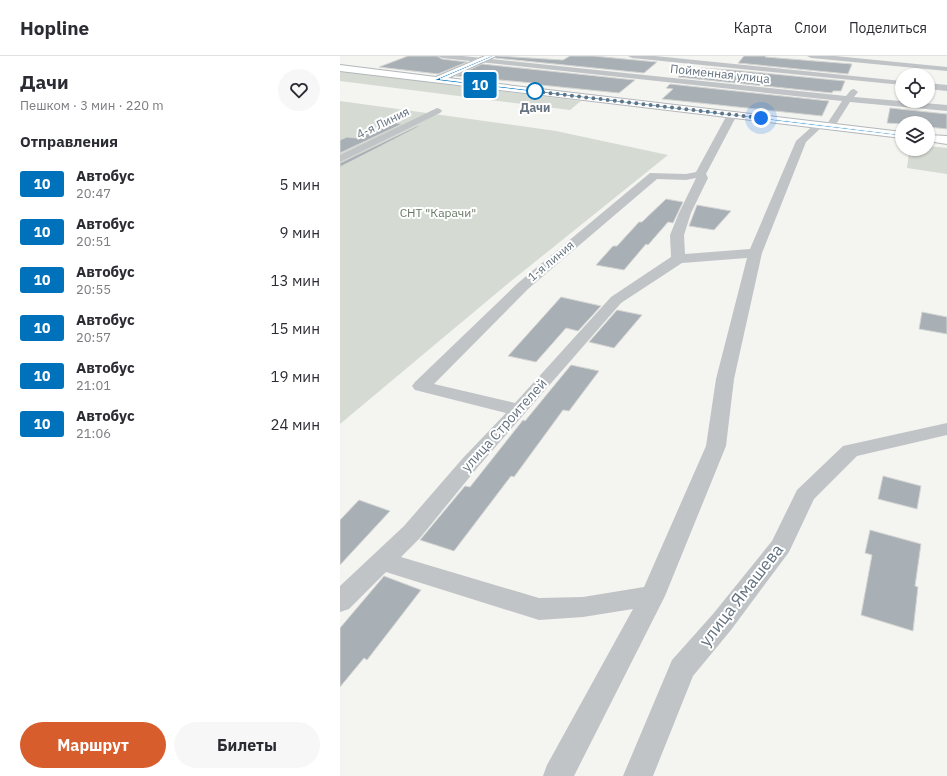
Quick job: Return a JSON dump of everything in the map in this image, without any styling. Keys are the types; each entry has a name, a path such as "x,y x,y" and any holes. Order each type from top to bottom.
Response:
{"street":[{"name":"Пойменная улица","path":"442,56 947,108"},
{"path":"436,80 492,56"},
{"path":"632,56 895,82"},
{"path":"811,56 947,69"},
{"path":"558,776 653,596 716,446 725,379 755,253 802,141 825,126 856,90 860,79 885,56"},
{"path":"340,68 895,134"},
{"path":"935,87 947,88"},
{"name":"4-я Линия","path":"340,159 437,111"},
{"path":"678,259 677,235 685,213 702,178 700,174 732,115"},
{"path":"935,139 947,140"},
{"name":"1-я линия","path":"519,410 421,386 523,286 654,175 686,177 700,174"},
{"name":"улица Строителей","path":"340,602 412,532 470,463 616,300 678,259 755,253"},
{"name":"улица Ямашева","path":"638,776 682,668 722,622 781,546 805,496 850,451 947,429"},
{"path":"382,561 539,609 583,607 653,596"}],"green space":[{"path":"340,71 581,101 570,110 340,81"},
{"name":"СНТ \"Карачи\"","path":"340,101 556,131 668,155 505,286 340,424"},
{"path":"935,147 947,148 947,174 907,168 909,156 935,156"}],"building":[{"path":"408,56 437,56 442,59 467,62 438,74 379,67"},
{"path":"497,56 563,60 570,56 593,56 657,62 644,73 495,58"},
{"path":"744,56 766,56 765,57 852,64 848,74 738,63"},
{"path":"482,64 635,80 619,93 456,76"},
{"path":"701,68 845,81 841,91 833,91 832,93 678,77 680,75 693,76"},
{"path":"670,84 829,101 822,116 662,99 673,89 666,88"},
{"path":"890,108 947,114 947,129 935,128 935,116 895,116 895,124 887,123"},
{"path":"391,122 402,124 340,153 340,140 347,137 357,138"},
{"path":"417,126 420,126 340,167 340,163"},
{"path":"666,199 683,202 673,223 668,222 648,245 646,244 624,270 596,265 613,246 617,246 639,222 642,222"},
{"path":"697,205 731,211 714,230 689,226"},
{"path":"561,297 601,306 578,331 566,328 536,362 508,356"},
{"path":"617,310 642,315 614,348 589,342"},
{"path":"922,312 947,317 947,334 919,329"},
{"path":"571,365 599,371 569,411 563,410 514,477 511,476 454,551 420,540 465,486 470,487 523,420 525,421"},
{"path":"883,476 921,486 917,509 878,499"},
{"path":"359,500 390,511 340,565 340,520"},
{"path":"870,530 921,544 915,586 918,587 913,631 861,615 872,555 865,553"},
{"path":"384,576 421,590 367,660 364,658 340,687 340,628"}],"bus line":[{"name":"10","path":"492,56 436,80 895,134"}],"place":[{"name":"Дачи","path":"535,91"}],"route":[{"path":"535,91 532,91 761,118"}]}
